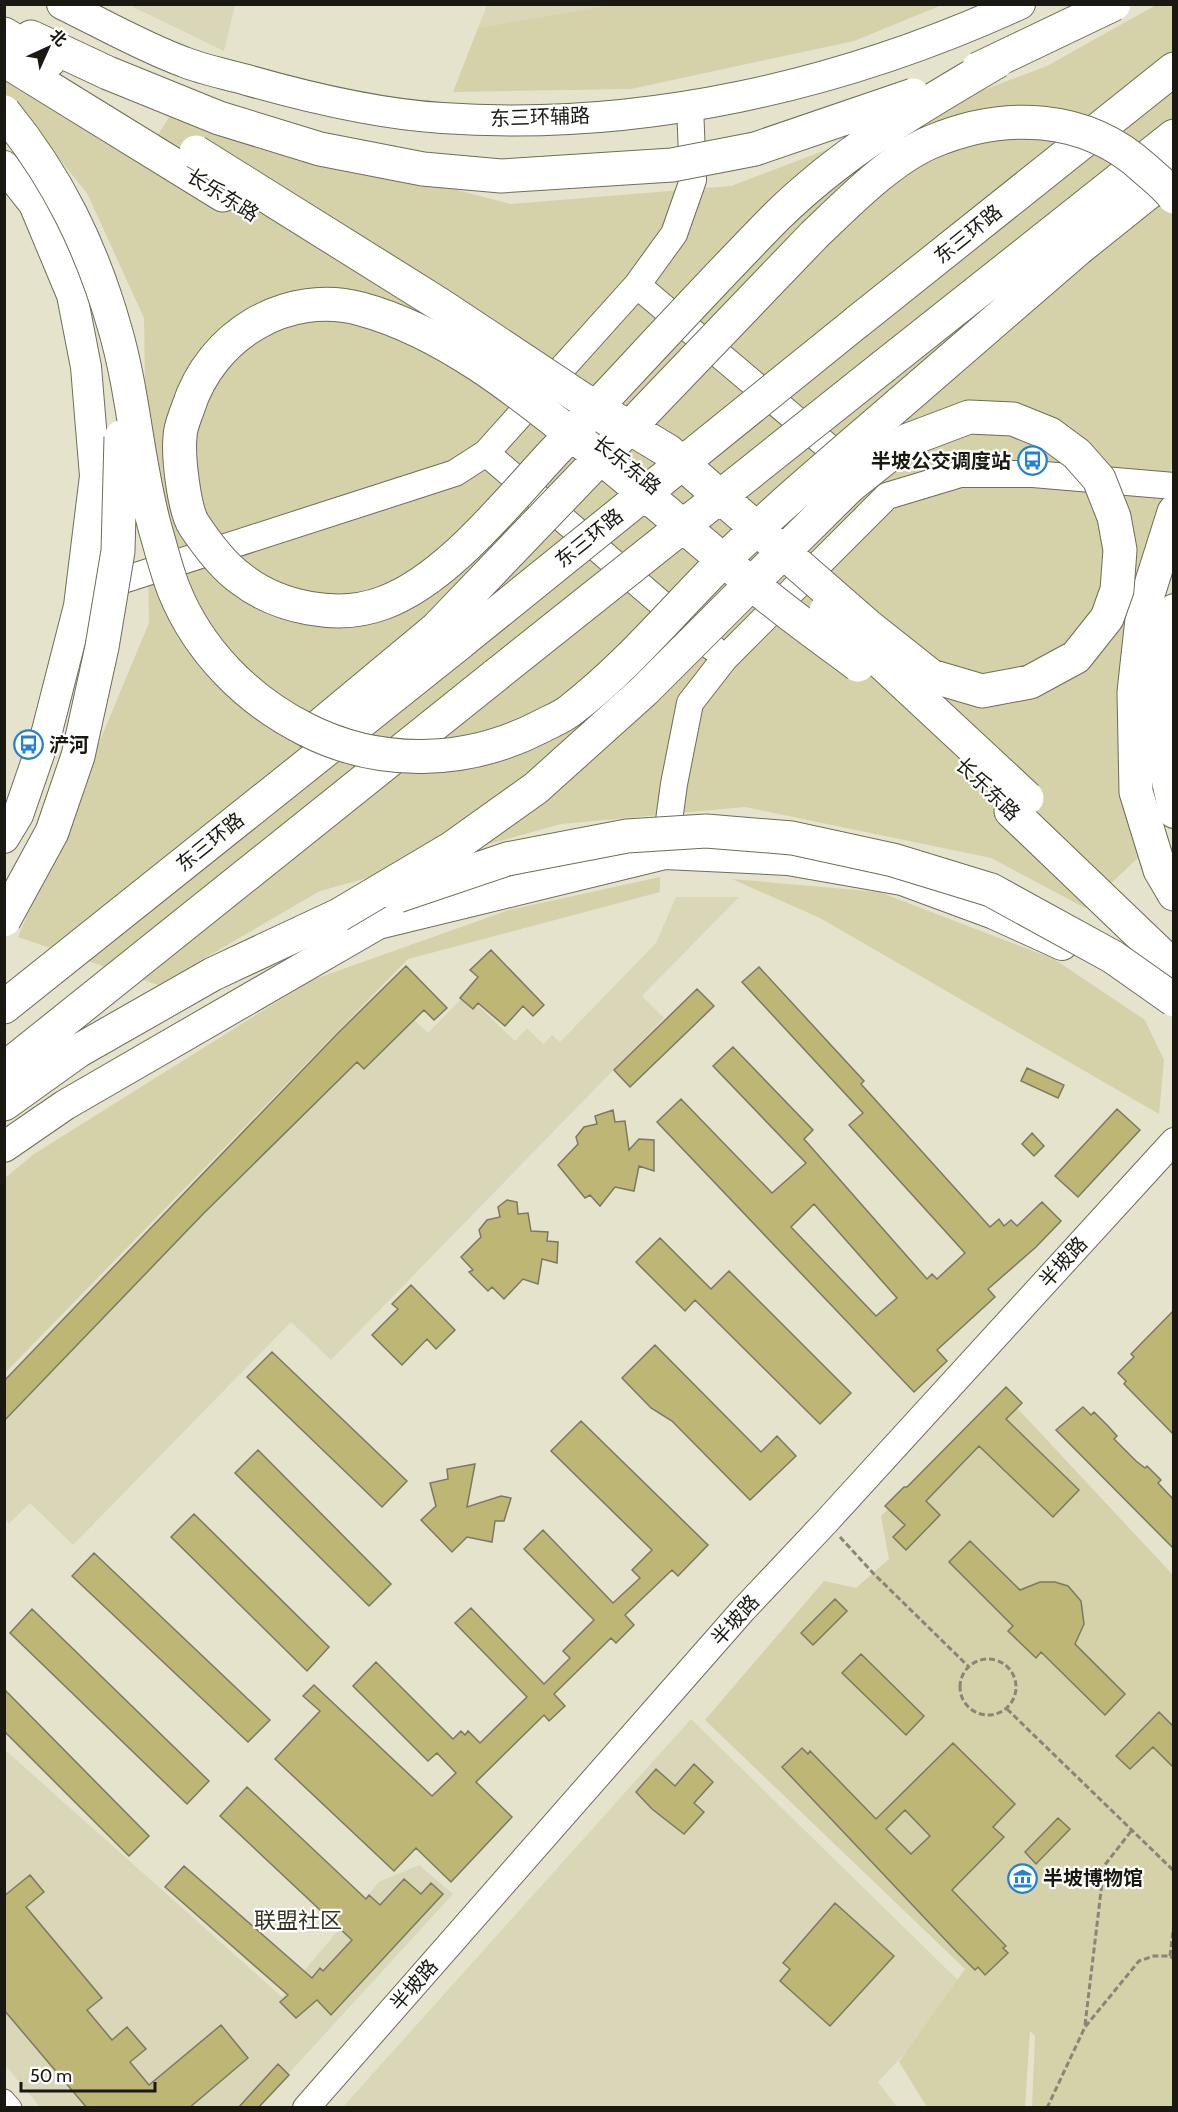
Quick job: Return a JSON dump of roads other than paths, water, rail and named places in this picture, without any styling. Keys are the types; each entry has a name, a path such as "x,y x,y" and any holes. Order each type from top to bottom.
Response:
{"main road":[{"name":"东三环辅路","path":"62,4 184,62 311,99 442,118 561,119 690,106 786,88 963,31 1020,4"},
{"path":"4,26 108,73 219,118 320,149 423,169 501,176 672,165 755,149 848,119 998,61 1114,4"},
{"name":"长乐东路","path":"4,34 439,304 585,401 654,457 879,658 1173,940"},
{"name":"长乐东路","path":"4,60 440,328 549,403 639,473 858,665 1173,967"},
{"path":"858,665 761,592 660,505 574,436 566,430 495,376 416,330 359,308 307,303 258,321 221,348 192,394 179,435 189,518 207,544 240,578 281,601 331,612 382,604 426,580 473,539 568,438 576,429 584,420 780,214 850,151 998,61"},
{"name":"东三环路","path":"449,635 857,322 1173,69"},
{"path":"4,112 45,165 82,233 116,330 154,525 175,591 203,642 239,685 280,716 318,736 364,751 431,758 475,752 521,737 569,712 624,664 744,540 899,404 1173,171"},
{"path":"4,1007 32,985 71,933 143,870 449,635 814,235 878,176 930,142 988,124 1045,123 1085,131 1125,150 1173,197"},
{"path":"4,1069 1173,136"},
{"path":"4,166 34,204 68,285 86,367 95,476 79,606 46,731 18,815 4,838"},
{"path":"4,920 52,832 78,756 102,647 118,551 122,453 116,330"},
{"path":"4,1104 78,1051 213,974 339,915 452,848 536,788 645,690 754,582 778,558 786,550 834,502 850,486 908,440 969,417 1012,419 1050,434 1077,454 1099,479 1114,517 1120,550 1117,590 1107,618 1076,657 1030,682 982,691 931,676 868,626 790,557 781,550 668,451 585,401"},
{"path":"1173,512 1143,610 1134,693 1136,792 1160,870 1173,894"},
{"path":"1173,609 1161,661 1157,703 1159,743 1173,813"},
{"path":"339,915 507,859 627,836 706,831 792,838 893,860 991,890 1113,957 1173,1000"},
{"path":"4,1147 65,1105 378,924 665,854 788,860 902,880 994,914 1049,939 1122,977 1173,1014"}],"street":[{"path":"82,576 114,583 455,473 486,453 637,285 674,234 693,180 690,106"},
{"path":"637,285 886,496"},
{"path":"486,453 725,658"},
{"path":"665,854 674,784 690,703 725,658 886,496 960,474 1033,474 1173,486"},
{"name":"半坡路","path":"309,2106 742,1610 826,1522 1173,1141"},
{"path":"4,2100 11,2108"}],"place":[{"name":"半坡公交调度站","path":"1032,461"},
{"name":"浐河","path":"28,745"},
{"name":"半坡博物馆","path":"1022,1878"}],"district":[{"name":"联盟社区","path":"298,1920"}]}
